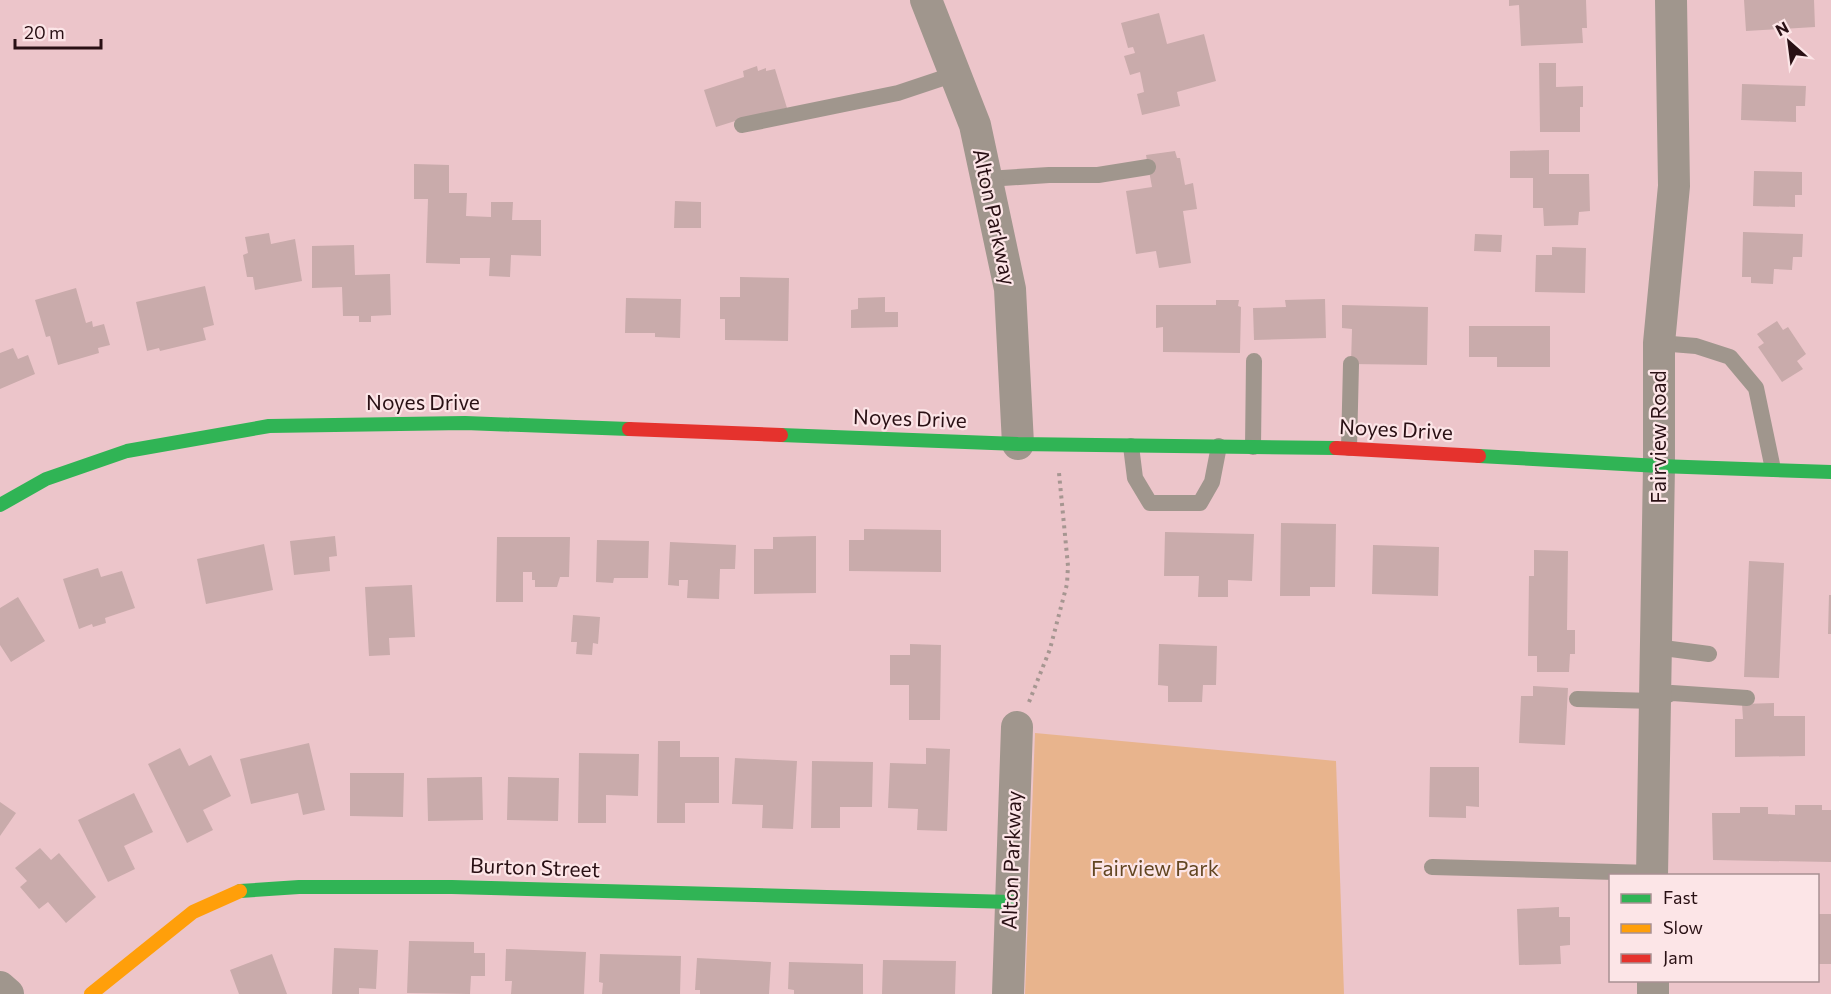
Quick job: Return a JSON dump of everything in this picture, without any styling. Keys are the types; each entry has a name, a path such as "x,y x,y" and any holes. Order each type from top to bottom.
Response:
{"street":[{"name":"Alton Parkway","path":"926,0 975,124 1010,288 1018,444"},
{"name":"Fairview Road","path":"1652,874 1659,343 1674,186 1671,0"},
{"name":"Noyes Drive","path":"0,505 46,479 127,451 270,426 465,423 1018,444 1349,448 1659,466 1830,472"},
{"name":"Alton Parkway","path":"1008,994 1017,727"},
{"name":"Burton Street","path":"91,994 193,912 237,891 299,887 453,887 1011,902"},
{"path":"0,987 8,994"}],"lane":[{"path":"742,125 898,93 955,74"},
{"path":"987,179 1098,175 1148,167"},
{"path":"1659,343 1696,346 1730,357 1756,388 1773,469"},
{"path":"1253,447 1254,361"},
{"path":"1349,448 1351,364"},
{"path":"1131,446 1135,478 1150,503 1200,503 1212,482 1219,446"},
{"path":"1656,647 1709,654"},
{"path":"1577,699 1655,701 1672,693 1747,698"},
{"path":"1432,867 1652,874"}],"path":[{"path":"1017,727 1044,666 1067,584 1068,566 1055,445"}],"green space":[{"name":"Fairview Park","path":"1035,733 1336,761 1344,994 1025,994"}],"building":[{"path":"1509,0 1586,0 1587,28 1582,28 1583,43 1521,46 1519,5 1509,6"},
{"path":"1744,0 1814,0 1815,27 1746,31"},
{"path":"1159,13 1167,44 1204,34 1216,81 1177,92 1180,106 1142,115 1137,94 1144,92 1140,72 1130,75 1124,56 1135,53 1133,47 1128,48 1121,23"},
{"path":"1539,63 1556,63 1556,87 1583,86 1580,132 1540,132"},
{"path":"757,66 758,71 766,68 766,71 775,69 787,108 716,127 704,90 744,77 743,71"},
{"path":"1742,84 1806,86 1805,106 1796,106 1796,122 1741,120"},
{"path":"1549,150 1549,174 1589,174 1590,211 1579,212 1578,225 1544,226 1543,208 1533,208 1533,178 1510,178 1510,151"},
{"path":"1175,151 1177,158 1180,158 1185,185 1193,183 1197,209 1183,211 1191,263 1159,268 1156,251 1136,254 1126,191 1152,187 1146,155"},
{"path":"414,164 449,165 449,193 467,193 466,216 491,217 491,202 513,202 512,220 541,220 541,256 511,255 510,277 489,276 490,258 460,258 460,264 426,263 428,199 414,199"},
{"path":"1754,171 1802,172 1802,195 1795,195 1795,207 1753,206"},
{"path":"675,201 701,202 701,228 674,228"},
{"path":"1743,232 1803,234 1802,257 1793,257 1792,270 1774,269 1773,284 1751,283 1751,277 1742,277"},
{"path":"269,233 271,244 295,239 302,281 255,290 253,277 247,277 243,255 248,253 245,237"},
{"path":"1475,234 1502,235 1501,252 1474,251"},
{"path":"354,245 355,275 390,274 391,315 371,316 371,322 359,322 359,316 343,316 342,287 312,288 312,246"},
{"path":"1552,247 1586,248 1585,293 1535,292 1536,255 1552,255"},
{"path":"740,277 789,278 788,341 725,340 725,319 720,319 720,297 740,297"},
{"path":"205,286 214,325 203,328 206,340 160,351 159,348 147,351 136,302"},
{"path":"76,288 86,323 92,321 93,327 104,324 110,345 98,348 99,353 58,365 50,336 46,337 35,300"},
{"path":"885,297 885,312 898,312 898,327 851,328 851,310 858,309 858,298"},
{"path":"626,298 681,299 680,338 655,337 655,333 625,333"},
{"path":"1325,299 1326,338 1254,340 1253,308 1286,307 1285,300"},
{"path":"1216,300 1239,300 1238,306 1241,307 1240,353 1163,352 1163,327 1156,328 1156,305 1216,305"},
{"path":"1342,305 1428,307 1427,365 1351,364 1352,329 1342,328"},
{"path":"1777,321 1783,330 1788,327 1806,354 1797,361 1803,369 1782,382 1758,347 1764,343 1757,334"},
{"path":"1469,326 1550,326 1550,367 1497,367 1497,357 1469,357"},
{"path":"13,348 18,359 28,355 35,374 0,389 0,353"},
{"path":"1281,523 1336,524 1335,587 1310,587 1310,596 1280,596"},
{"path":"864,529 941,530 941,572 849,571 849,540 864,540"},
{"path":"1165,532 1254,534 1252,581 1228,580 1228,597 1198,597 1199,576 1164,576"},
{"path":"335,536 337,556 329,557 330,571 294,575 290,541"},
{"path":"816,536 816,593 754,594 754,549 773,549 773,537"},
{"path":"497,537 570,537 569,577 560,577 557,587 535,587 532,572 523,572 523,602 496,602"},
{"path":"597,540 649,541 648,578 614,578 613,583 596,582"},
{"path":"670,542 736,545 735,569 720,569 719,599 687,598 688,580 679,580 679,586 668,585"},
{"path":"264,544 273,590 206,604 197,559"},
{"path":"1373,545 1439,547 1438,596 1372,594"},
{"path":"1534,550 1568,551 1567,630 1575,630 1575,654 1570,654 1569,672 1537,672 1537,656 1528,656 1529,576 1534,576"},
{"path":"1749,561 1784,563 1779,678 1744,677"},
{"path":"98,568 101,577 122,571 135,608 105,618 106,623 93,627 92,624 79,629 63,579"},
{"path":"412,585 415,637 389,638 390,655 369,656 365,587"},
{"path":"1829,595 1831,595 1831,634 1828,634"},
{"path":"18,597 45,641 11,662 0,645 0,608"},
{"path":"573,615 600,617 598,644 593,643 592,655 576,654 577,642 571,642"},
{"path":"910,644 941,645 940,720 909,720 909,685 890,685 890,655 910,655"},
{"path":"1159,644 1217,646 1216,685 1203,685 1202,702 1168,702 1168,686 1158,685"},
{"path":"1533,686 1568,688 1565,745 1519,743 1521,696 1533,696"},
{"path":"1774,703 1774,716 1805,716 1805,756 1735,757 1735,719 1743,719 1742,704"},
{"path":"658,741 680,741 680,757 719,757 719,803 685,803 685,823 657,823"},
{"path":"309,743 325,810 303,815 298,793 251,804 240,759"},
{"path":"180,748 189,766 211,755 231,796 203,810 213,830 187,843 148,764"},
{"path":"926,748 950,749 947,831 917,830 918,809 888,808 890,763 926,764"},
{"path":"579,753 639,754 638,796 606,795 606,823 578,823"},
{"path":"735,758 797,761 793,829 762,828 763,805 732,804"},
{"path":"812,761 873,762 872,807 840,807 840,828 811,828"},
{"path":"1430,767 1479,767 1479,807 1466,806 1466,818 1429,817"},
{"path":"350,773 404,773 403,817 350,816"},
{"path":"482,777 483,820 428,821 427,778"},
{"path":"508,777 559,778 558,821 507,820"},
{"path":"134,793 153,832 124,846 135,869 108,882 78,820"},
{"path":"0,802 16,813 0,836"},
{"path":"1795,805 1822,805 1822,810 1831,810 1831,862 1713,860 1712,813 1740,813 1740,807 1768,807 1768,814 1795,815"},
{"path":"40,848 51,860 59,853 96,897 66,923 48,902 39,909 20,887 27,881 15,868"},
{"path":"1559,907 1559,917 1570,917 1570,945 1560,946 1561,964 1519,965 1517,909"},
{"path":"1819,914 1831,914 1831,964 1819,964"},
{"path":"409,941 474,942 474,953 485,953 485,976 471,976 470,994 407,993"},
{"path":"334,948 378,950 376,989 359,988 359,994 332,994"},
{"path":"506,949 586,952 584,994 511,994 512,981 505,981"},
{"path":"272,954 287,994 239,994 230,970"},
{"path":"600,954 681,956 680,994 602,994 603,983 599,982"},
{"path":"697,958 771,962 769,994 700,994 700,990 695,990"},
{"path":"883,960 956,961 955,994 882,994"},
{"path":"789,962 863,964 863,994 794,994 794,990 788,989"}],"traffic: fast":[{"path":"0,505 46,479 127,451 269,426 465,423 629,429"},
{"path":"781,435 1018,444 1336,448"},
{"path":"1479,456 1659,466 1831,472"},
{"path":"240,891 299,887 452,887 1011,902"}],"traffic: slow":[{"path":"91,994 193,912 240,891"}],"traffic: jam":[{"path":"629,429 781,435"},
{"path":"1336,448 1479,456"}]}
